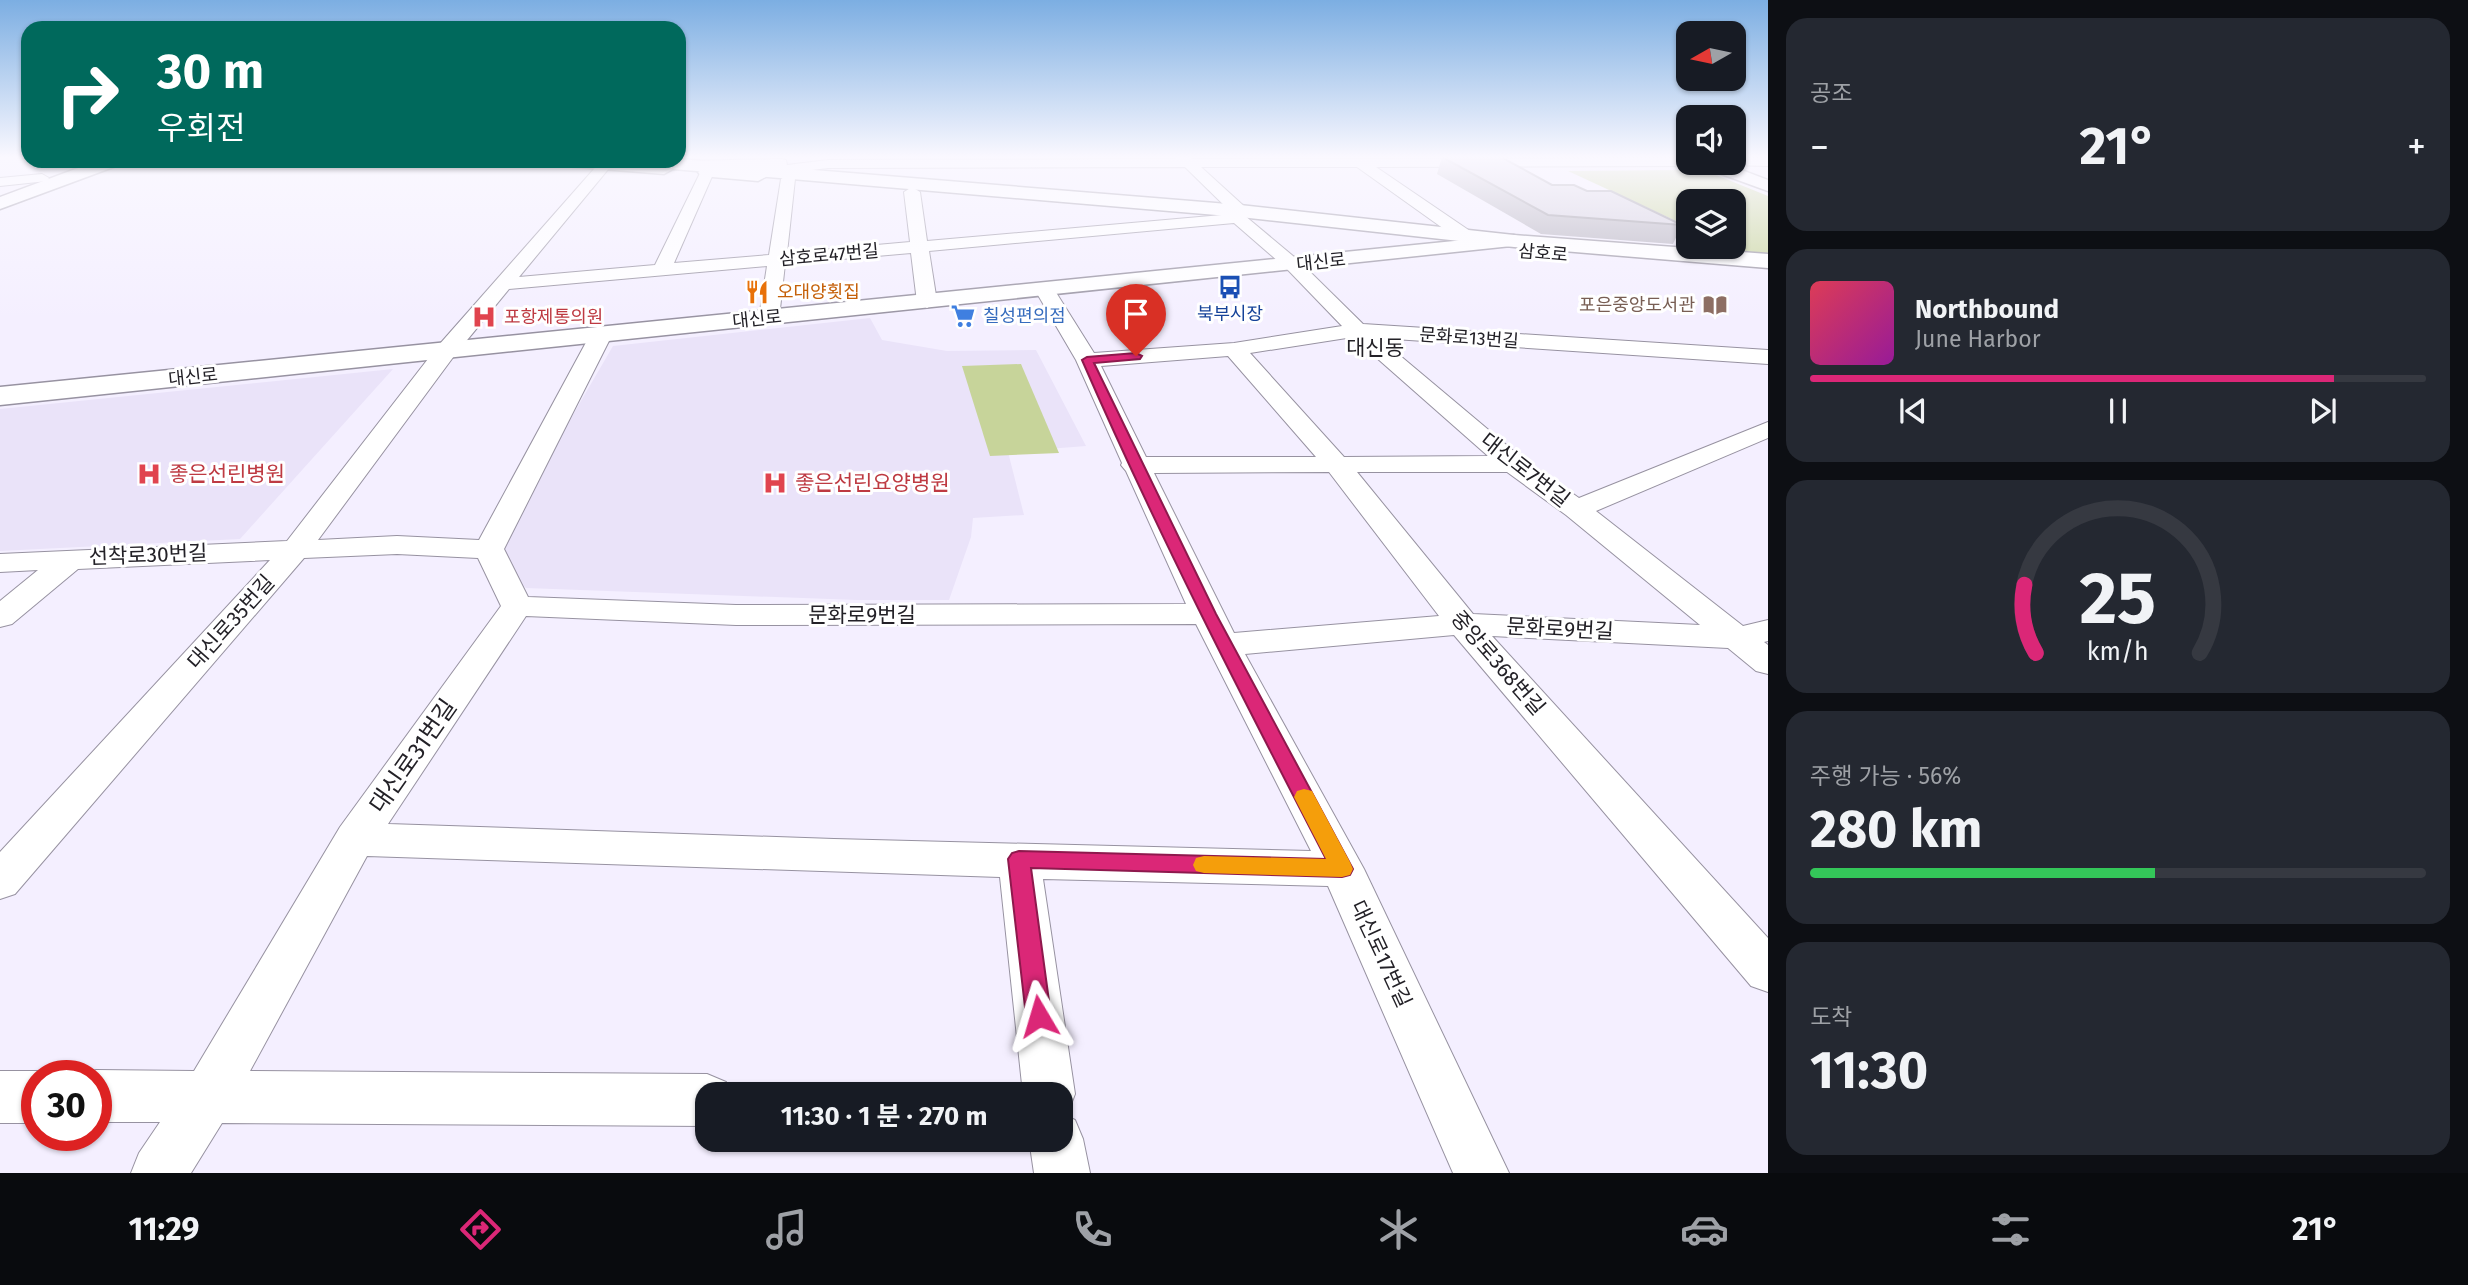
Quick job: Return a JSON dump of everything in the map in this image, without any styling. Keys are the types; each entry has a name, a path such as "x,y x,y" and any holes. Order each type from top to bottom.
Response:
{"main road":[{"name":"삼호로","path":"1178,211 1239,215"},
{"name":"삼호로","path":"1200,211 1768,272"},
{"name":"대신로","path":"0,396 1293,265 1469,241 1514,241"},
{"name":"삼호로","path":"1514,241 1768,261"}],"street":[{"name":"대신로35번길","path":"0,881 296,549 446,351 566,211"},
{"path":"662,270 689,211"},
{"path":"769,318 787,211"},
{"path":"914,211 927,302"},
{"name":"대신로7번길","path":"1235,211 1357,330 1513,464 1754,634 1768,663"},
{"path":"1427,211 1469,241"},
{"name":"삼호로47번길","path":"503,284 1239,215"},
{"name":"대신로17번길","path":"1045,290 1087,360 1134,465 1216,630 1342,869 1481,1173"},
{"name":"문화로13번길","path":"1087,360 1234,349 1357,330 1768,358"},
{"path":"517,606 489,549 601,335"},
{"name":"중앙로368번길","path":"1234,349 1337,465 1463,624 1768,971"},
{"path":"1576,509 1765,433"},
{"path":"1134,465 1513,464"},
{"name":"선착로30번길","path":"0,563 397,545 489,549"},
{"path":"0,617 72,558"},
{"name":"문화로9번길","path":"517,606 1216,630 1463,624 1754,634"},
{"name":"대신로31번길","path":"159,1173 209,1095 355,839 517,606"},
{"path":"355,839 834,856 1342,869"},
{"path":"1019,859 1047,1082"},
{"path":"112,1096 695,1100"},
{"path":"0,1097 21,1097"},
{"path":"1058,1152 1062,1173"}],"shaded area":[{"name":"좋은선린요양병원","path":"870,318 882,340 947,351 1036,350 1086,446 1008,452 1024,515 973,518 971,537 949,600 857,600 526,588 501,566 507,528 613,346"},
{"name":"좋은선린병원","path":"393,369 240,539 0,551 0,409"}],"green space":[{"path":"1654,211 1676,211 1676,221"},
{"path":"1746,211 1768,211 1768,256 1747,254"},
{"path":"1021,364 1059,453 990,456 962,366"}],"building":[{"path":"1540,211 1652,211 1676,225 1548,215"}],"slow traffic":[{"path":"1204,865 1342,869 1304,797"}],"place":[{"name":"북부시장","path":"1230,287"},
{"name":"오대양횟집","path":"757,292"},
{"name":"포은중앙도서관","path":"1715,305"},
{"name":"칠성편의점","path":"963,316"},
{"name":"포항제통의원","path":"484,317"},
{"name":"좋은선린병원","path":"149,474"},
{"name":"좋은선린요양병원","path":"775,483"}],"district":[{"name":"대신동","path":"1375,348"}],"route":[{"path":"1039,1016 1019,859 1342,869 1207,614 1134,465 1087,360 1136,356"}]}
